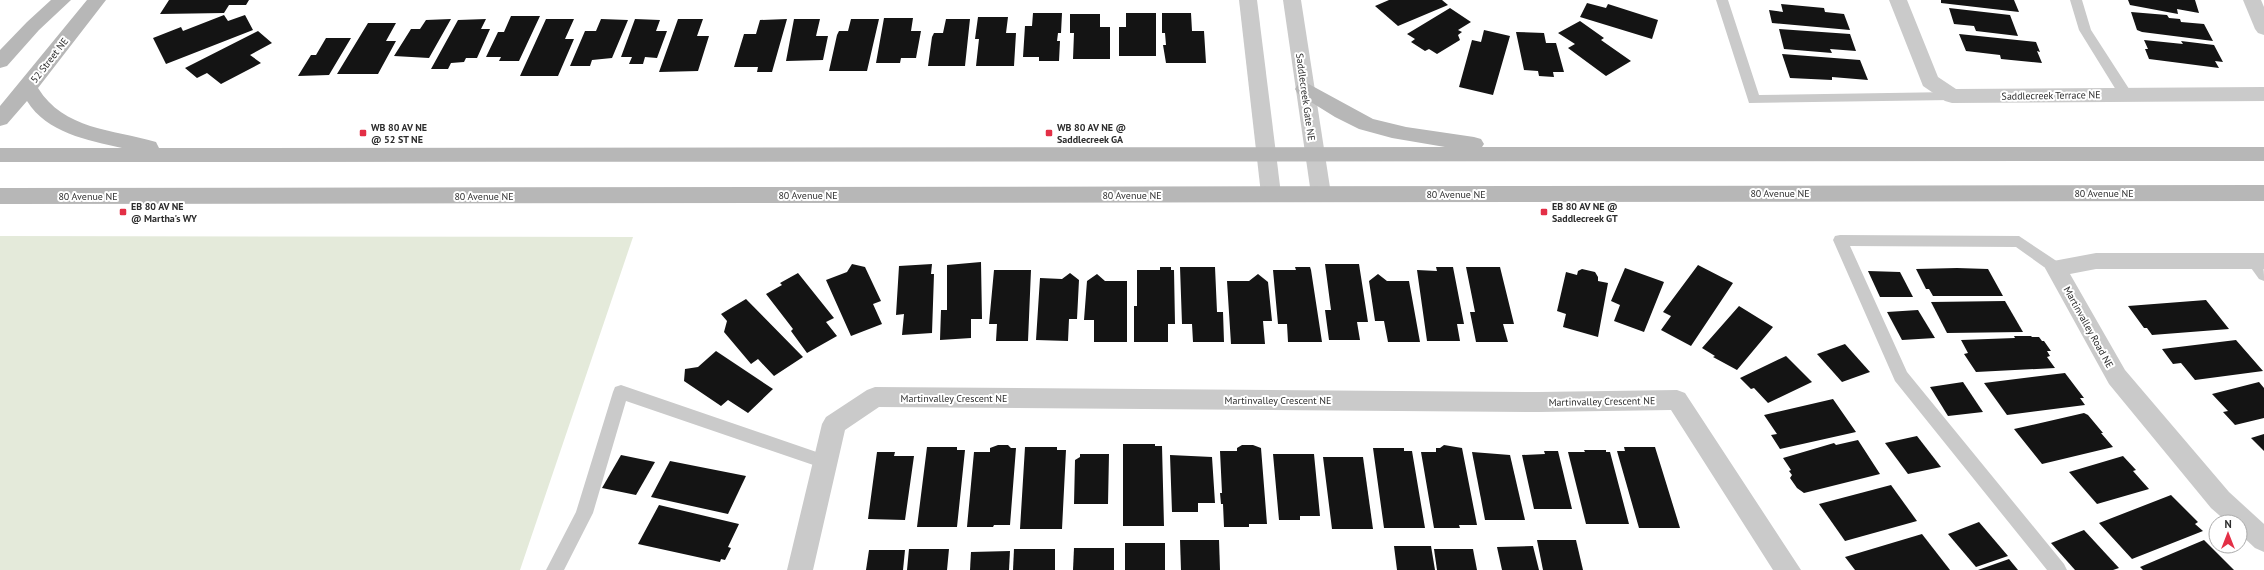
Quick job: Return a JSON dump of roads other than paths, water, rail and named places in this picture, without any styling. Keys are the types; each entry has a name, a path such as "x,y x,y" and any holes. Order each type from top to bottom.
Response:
{"main road":[{"path":"0,62 33,26 62,0"},
{"name":"52 Street NE","path":"0,119 28,87 97,0"},
{"path":"28,87 37,103 49,115 78,129 184,155"},
{"path":"1305,89 1344,113 1367,124 1423,137 1556,156"},
{"path":"0,155 1556,156 2264,154"},
{"name":"80 Avenue NE","path":"0,196 2264,193"}],"street":[{"path":"1248,0 1265,155 1271,194"},
{"name":"Saddlecreek Gate NE","path":"1292,0 1322,194"},
{"path":"1898,0 1930,81 1952,96"},
{"path":"2252,0 2264,29"},
{"name":"Saddlecreek Terrace NE","path":"1952,96 2264,94"},
{"path":"2056,268 2096,261 2260,266"},
{"name":"Martinvalley Road NE","path":"2056,268 2117,377 2220,500 2264,540"},
{"name":"Martinvalley Crescent NE","path":"800,570 834,424 875,397 1531,402 1677,400 1788,570"}],"lane":[{"path":"1722,0 1754,100 1952,96"},
{"path":"2076,0 2085,30 2126,95"},
{"path":"2056,268 2019,242 1840,240 1901,376 2058,570"},
{"path":"555,570 584,513 621,392 825,462"}],"place":[{"name":"WB 80 AV NE @ 52 ST NE","path":"363,133"},
{"name":"WB 80 AV NE @ Saddlecreek GA","path":"1049,133"},
{"name":"EB 80 AV NE @ Martha's WY","path":"123,212"},
{"name":"EB 80 AV NE @ Saddlecreek GT","path":"1544,212"}]}
